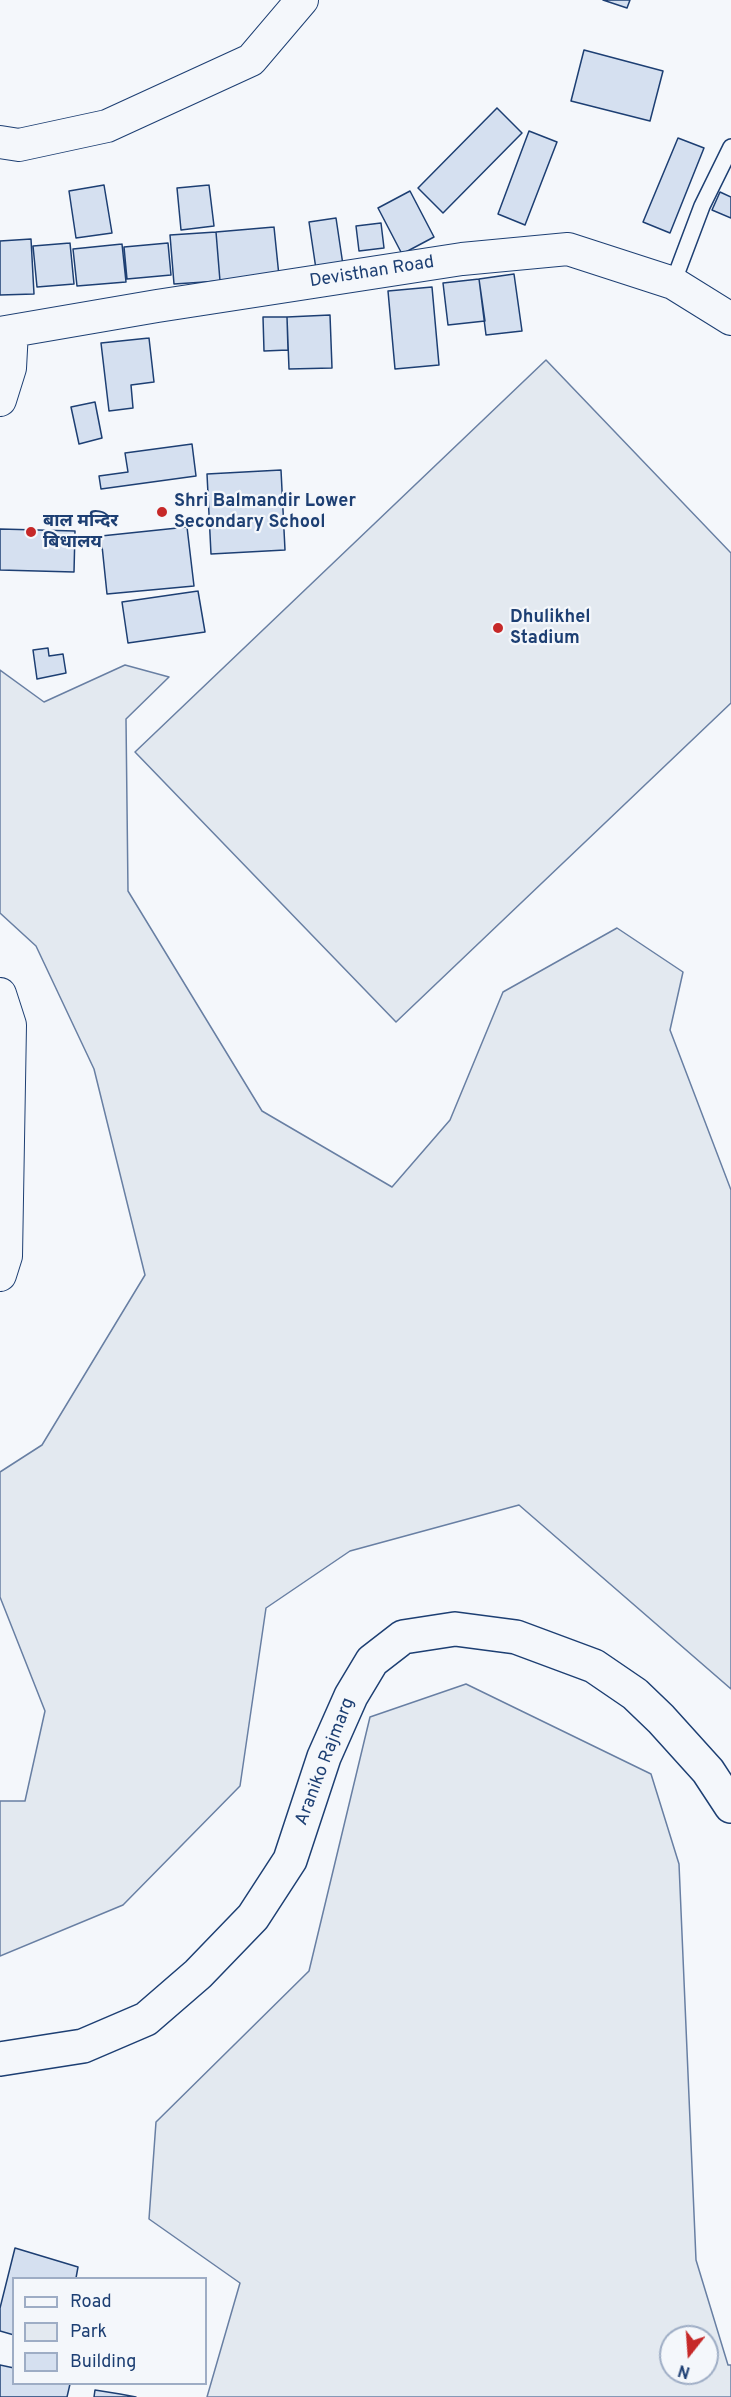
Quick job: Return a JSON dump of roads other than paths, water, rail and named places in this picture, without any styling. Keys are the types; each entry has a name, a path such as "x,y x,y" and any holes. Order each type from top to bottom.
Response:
{"highway":[{"name":"Araniko Rajmarg","path":"0,2059 83,2046 146,2019 198,1974 253,1917 290,1860 324,1757 351,1696 372,1660 403,1637 455,1629 516,1637 594,1666 635,1694 661,1719 708,1771 731,1806"}],"street":[{"path":"0,142 20,145 108,126 241,65 251,60 302,0"},
{"name":"Devisthan Road","path":"6,332 157,306 462,259 568,249 673,283 731,319"},
{"path":"0,400 10,368 6,332"},
{"path":"0,994 10,1025 6,1256 0,1275"}],"lane":[{"path":"673,283 702,206 731,147"}],"place":[{"name":"Shri Balmandir Lower Secondary School","path":"162,512"},
{"name":"बाल मन्दिर बिधालय","path":"31,532"},
{"name":"Dhulikhel Stadium","path":"498,628"}]}
